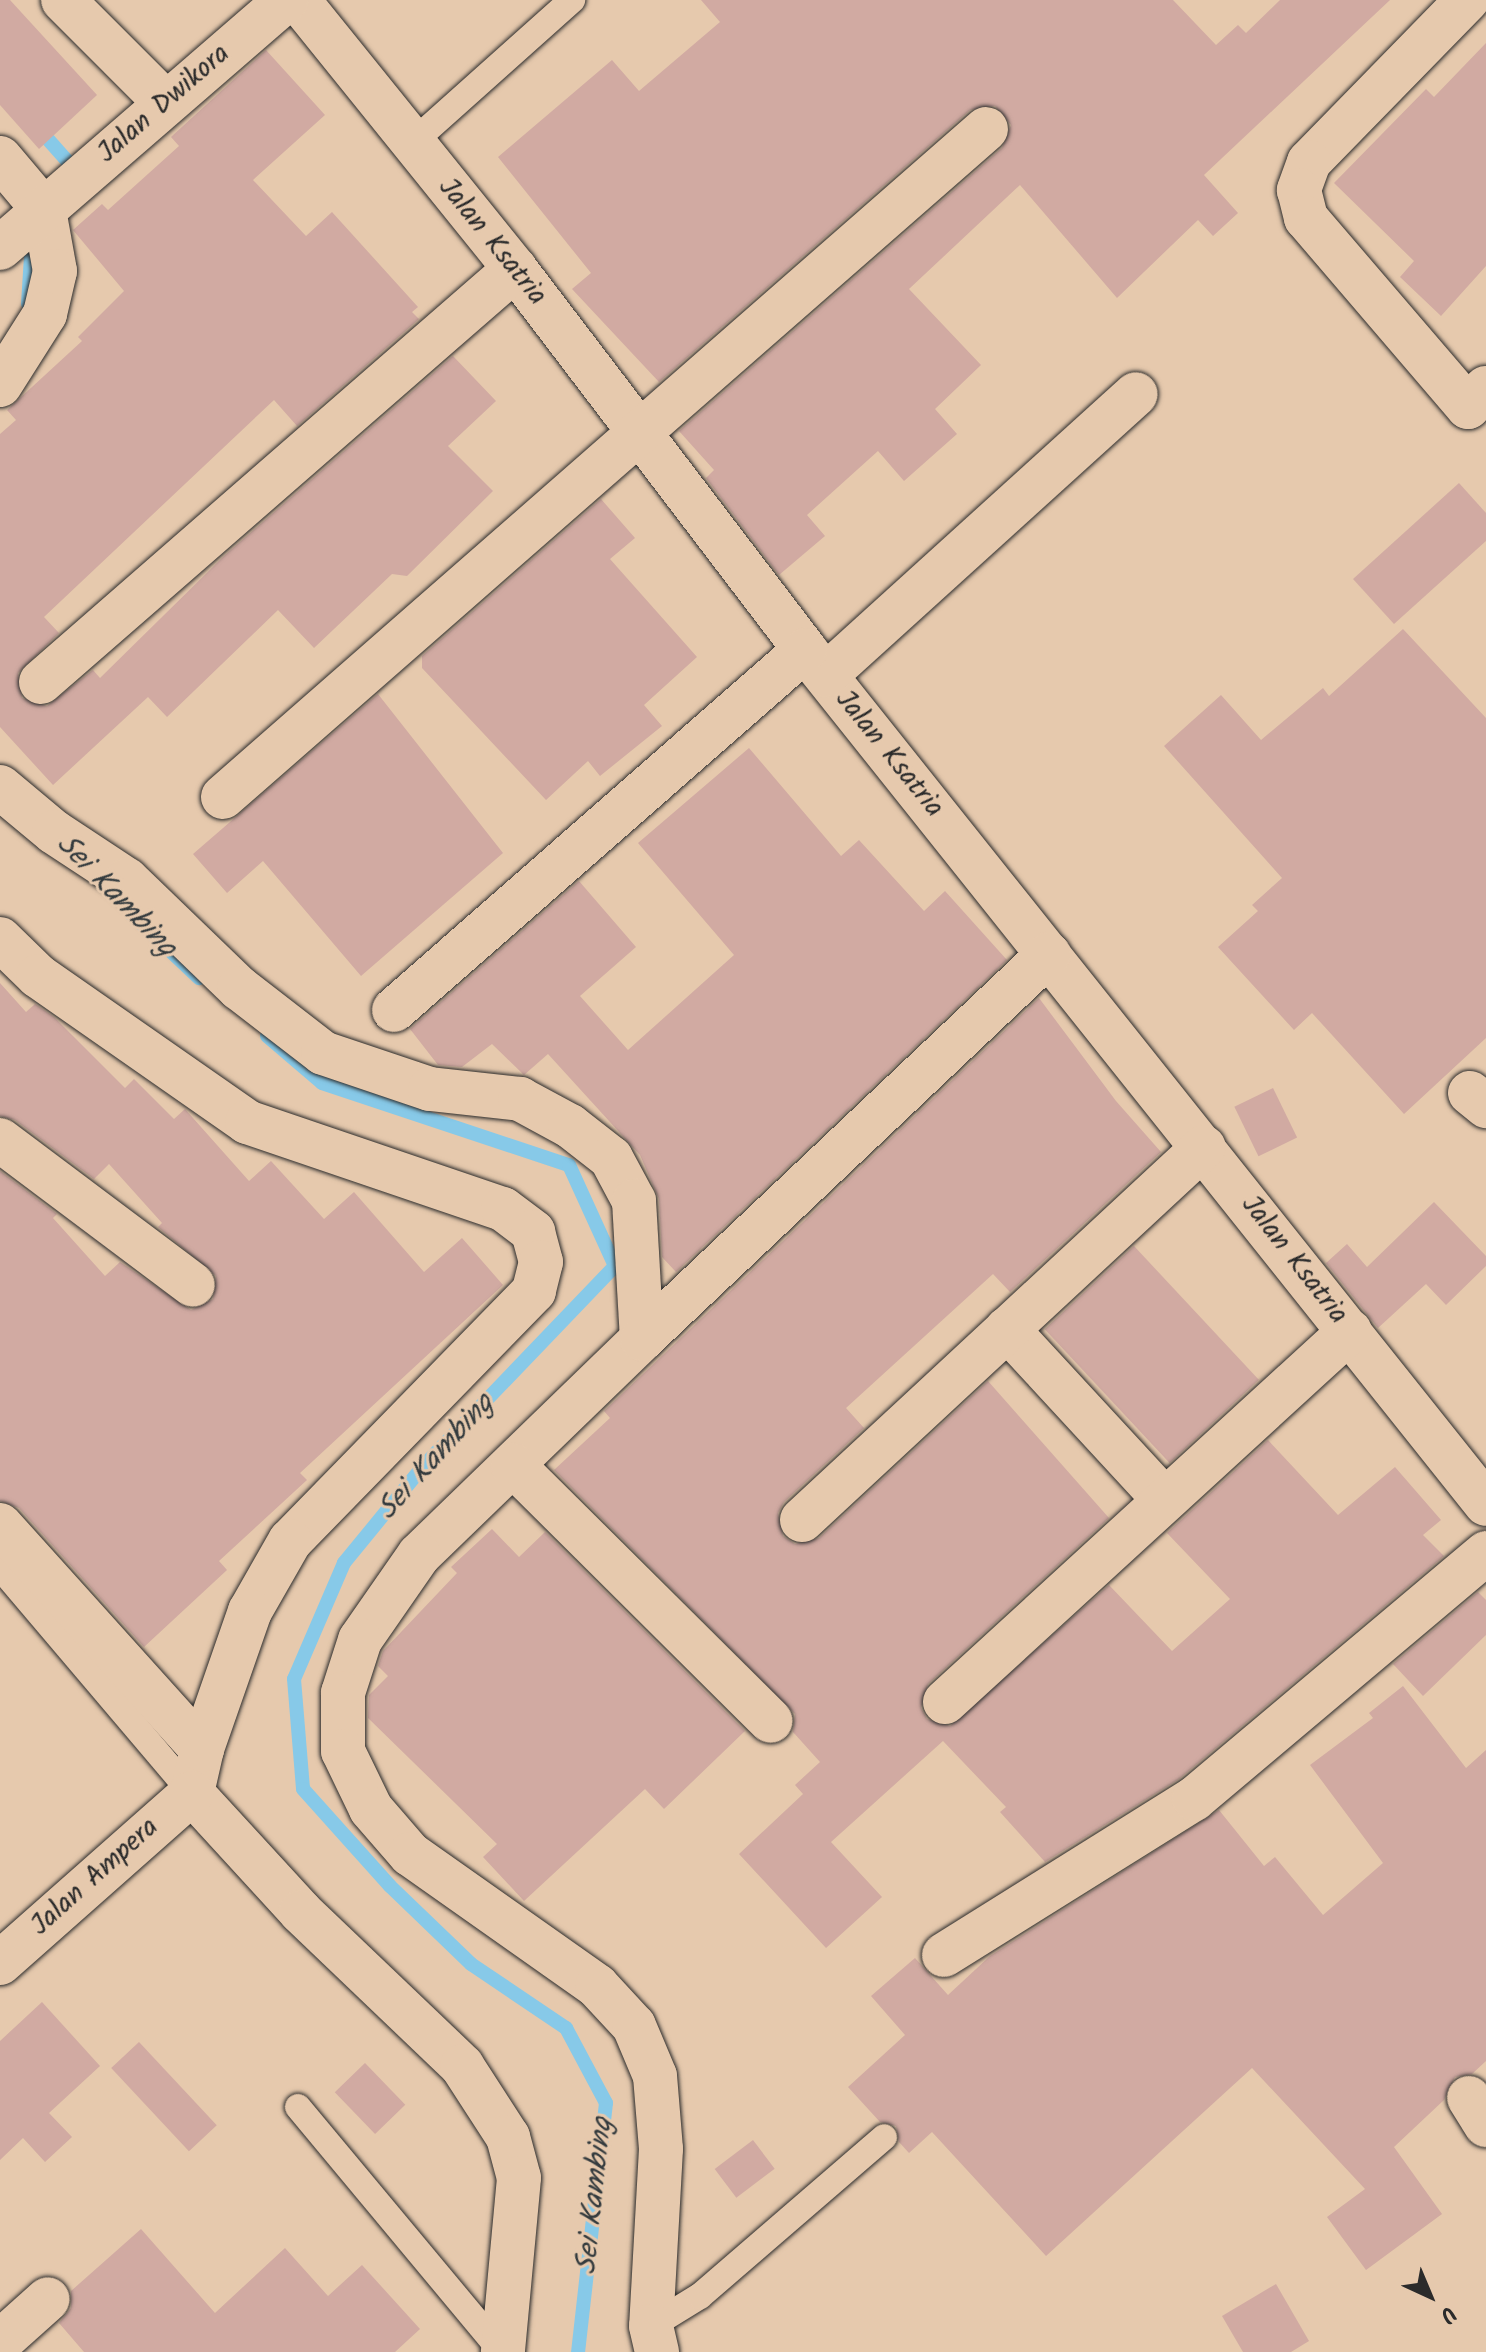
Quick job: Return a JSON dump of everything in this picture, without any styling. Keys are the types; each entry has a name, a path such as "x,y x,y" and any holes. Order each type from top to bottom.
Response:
{"street":[{"path":"63,0 165,102"},
{"name":"Jalan Dwikora","path":"24,228 165,102 286,0"},
{"name":"Jalan Ksatria","path":"298,0 515,269 816,662 1486,1504"},
{"path":"1459,2 1309,162 1299,190 1306,218 1480,407"},
{"path":"223,797 986,129"},
{"path":"0,158 24,228 55,271 45,314 0,385"},
{"path":"41,682 515,269"},
{"path":"394,1010 1136,394"},
{"path":"0,787 54,832 127,880 239,988 323,1053 430,1089 520,1099 570,1126 611,1158 634,1201 642,1339"},
{"path":"0,939 38,976 247,1122 503,1209 533,1232 541,1262 534,1291 290,1541 250,1611 202,1749 192,1793 301,1912 462,2066 508,2137 519,2178 503,2352"},
{"path":"654,2339 661,2149 655,2076 634,2026 597,1986 410,1854 371,1809 343,1751 343,1693 360,1640 419,1555 1049,954"},
{"path":"0,1140 193,1285"},
{"path":"802,1520 1204,1147"},
{"path":"1007,1329 1164,1499"},
{"path":"945,1702 1350,1331"},
{"path":"513,1465 771,1721"},
{"path":"0,1525 202,1749"},
{"path":"944,1955 1194,1799 1486,1553"},
{"name":"Jalan Ampera","path":"3,1954 192,1793"},
{"path":"0,2342 48,2299"}],"lane":[{"path":"412,143 572,0"},
{"path":"0,1567 192,1793"},
{"path":"298,2107 503,2352"},
{"path":"654,2339 884,2137"}],"building":[{"path":"0,0 10,0 97,95 39,149 0,105"},
{"path":"701,0 1173,0 1216,45 1238,25 1246,33 1280,0 1390,0 1204,175 1238,213 1213,236 1198,220 1117,298 1020,185 909,289 981,365 935,409 957,434 904,481 878,451 807,515 825,536 779,575 706,478 714,470 679,431 1002,148 1011,125 995,106 970,110 659,382 572,289 591,273 498,157 612,60 639,91 720,22"},
{"path":"1486,43 1486,266 1441,316 1400,277 1414,261 1334,183 1426,89 1434,97"},
{"path":"266,50 325,115 253,180 306,236 332,212 418,307 412,312 419,319 297,426 274,400 44,617 59,633 18,673 22,698 47,706 93,670 100,678 224,556 453,356 496,401 448,446 493,491 407,576 392,574 314,648 278,610 167,717 148,697 53,785 0,727 0,434 16,420 7,410 82,341 78,337 124,291 73,230 102,204 108,210 179,146 171,137"},
{"path":"1459,483 1486,513 1486,541 1394,624 1353,579"},
{"path":"601,499 635,538 610,559 697,657 644,705 662,726 600,776 588,761 546,800 422,668 422,656"},
{"path":"1403,629 1486,718 1486,1038 1404,1114 1312,1013 1294,1030 1218,947 1258,911 1252,905 1282,878 1164,746 1221,695 1261,740 1323,688 1329,696"},
{"path":"378,694 503,853 361,976 263,861 227,893 193,854"},
{"path":"749,748 841,856 859,840 924,911 945,891 1007,960 676,1272 662,1257 659,1199 640,1155 548,1054 524,1075 492,1044 462,1067 438,1065 410,1029 579,881 636,947 580,996 628,1050 734,955 638,843"},
{"path":"0,983 26,1012 35,1004 54,1017 125,1088 134,1079 174,1119 185,1109 249,1181 271,1161 324,1219 354,1192 424,1272 462,1238 503,1285 300,1473 307,1480 219,1561 227,1570 144,1647 19,1508 0,1501 0,1171 57,1214 53,1218 105,1276 120,1262 191,1310 213,1299 216,1276 158,1227 162,1223 109,1164 94,1179 15,1120 0,1116"},
{"path":"1039,998 1116,1101 1161,1152 1010,1292 993,1274 846,1408 864,1428 784,1502 778,1513 783,1536 795,1544 819,1538 988,1381 1109,1518 928,1684 921,1708 927,1719 950,1726 1109,1585 1172,1651 1230,1599 1167,1533 1268,1440 1338,1515 1395,1467 1441,1520 1423,1535 1444,1556 1179,1779 1045,1862 1000,1812 1006,1807 943,1741 831,1842 882,1897 826,1948 739,1854 803,1794 795,1785 820,1762 793,1732 795,1714 554,1470 610,1418 604,1411"},
{"path":"1273,1088 1297,1137 1258,1156 1234,1107"},
{"path":"1434,1202 1486,1256 1486,1266 1446,1305 1426,1284 1378,1328 1326,1263 1347,1244 1367,1267"},
{"path":"1134,1246 1259,1380 1170,1463 1045,1329"},
{"path":"492,1529 519,1557 545,1532 745,1731 664,1809 645,1789 524,1901 483,1857 497,1844 368,1718 369,1695 388,1676 378,1666 383,1651 457,1573 451,1567"},
{"path":"1478,1592 1486,1600 1486,1635 1423,1696 1393,1664"},
{"path":"1403,1686 1466,1768 1486,1750 1486,2061 1472,2074 1455,2077 1444,2100 1394,2147 1442,2214 1366,2270 1327,2217 1365,2189 1252,2068 1046,2256 932,2132 909,2153 899,2142 896,2126 880,2122 848,2087 905,2035 871,1996 915,1958 948,1995 990,1956 1219,1810 1264,1866 1275,1857 1323,1915 1383,1863 1310,1765 1373,1718 1369,1713"},
{"path":"42,2002 100,2066 49,2113 72,2137 45,2162 23,2138 0,2160 0,2041"},
{"path":"139,2042 217,2125 189,2151 111,2068"},
{"path":"365,2063 405,2105 375,2134 335,2092"},
{"path":"753,2140 775,2169 736,2198 715,2169"},
{"path":"141,2229 215,2313 285,2248 328,2296 362,2265 420,2329 395,2352 84,2352 59,2323 71,2308 71,2291"},
{"path":"1276,2284 1309,2341 1291,2352 1243,2352 1222,2316"}],"waterway":[{"name":"Sei Kambing","path":"37,127 70,164 63,176"},
{"name":"Sei Kambing","path":"28,304 32,241"},
{"name":"Sei Kambing","path":"130,913 199,978"},
{"name":"Sei Kambing","path":"267,1036 322,1083 569,1165 615,1266 425,1464 344,1563 294,1679 303,1789 390,1886 471,1964 566,2028 606,2103 578,2352"}]}
